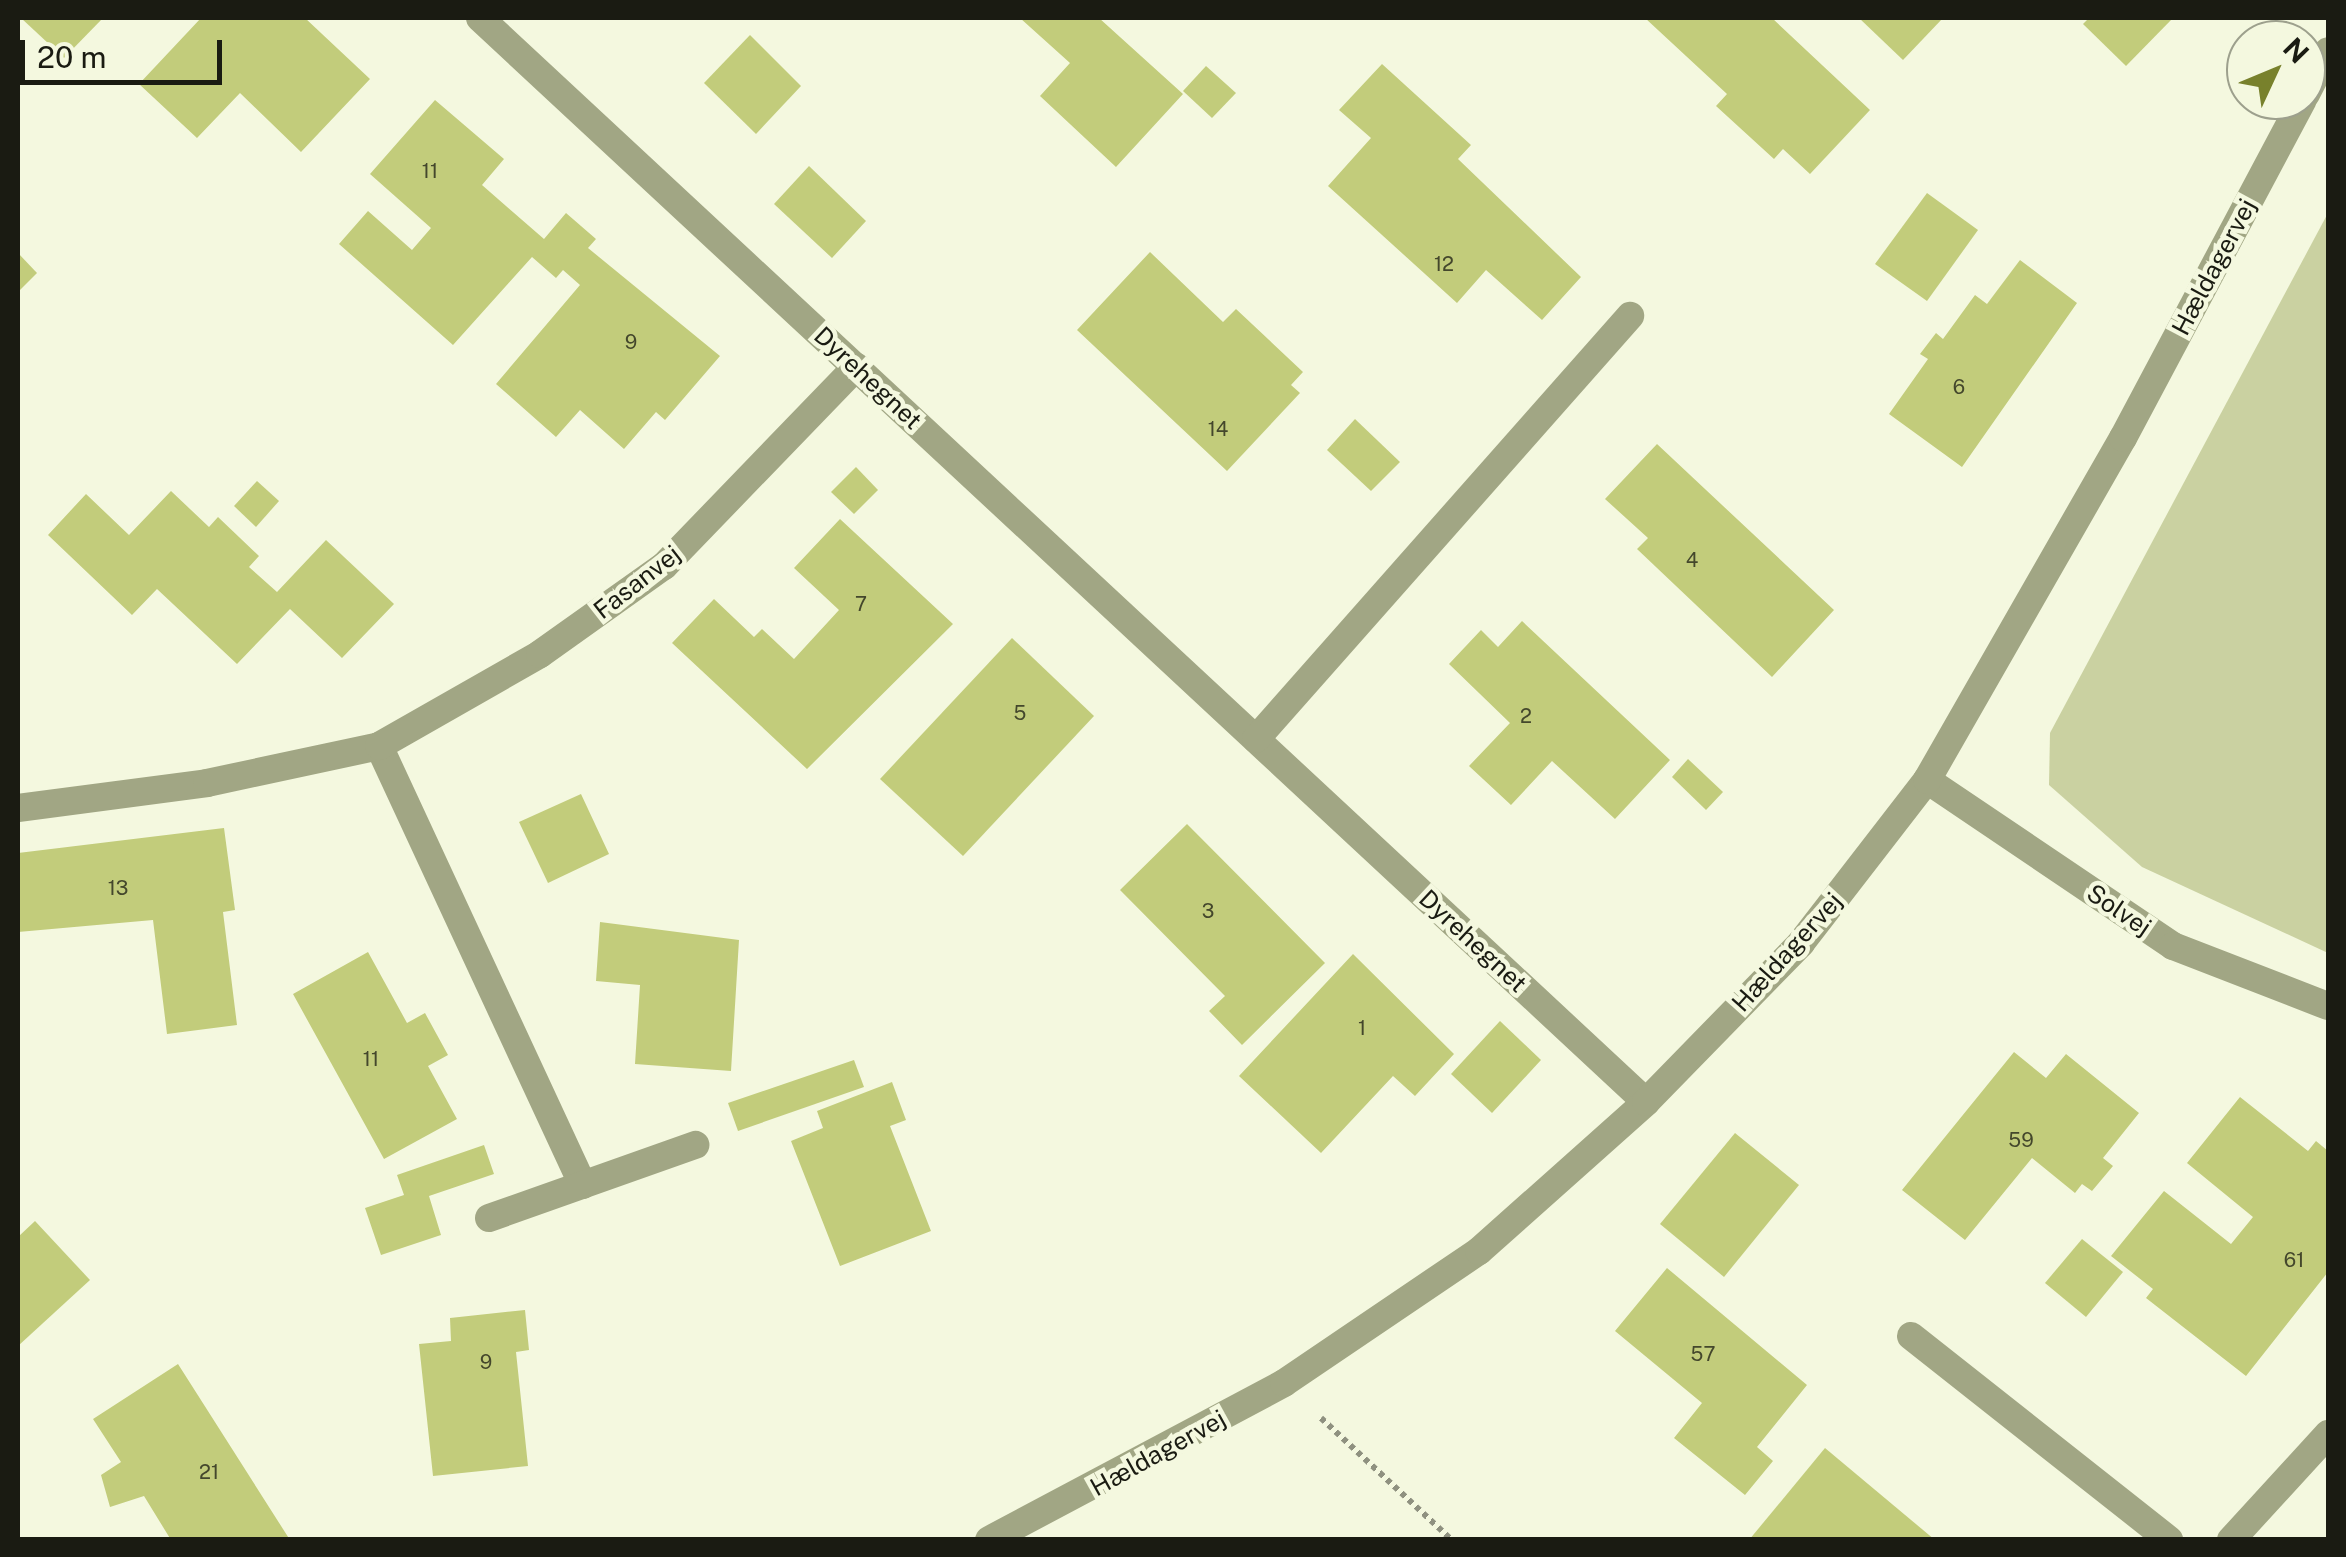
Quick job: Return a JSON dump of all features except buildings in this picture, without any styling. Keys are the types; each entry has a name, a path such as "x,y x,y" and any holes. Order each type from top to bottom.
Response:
{"street":[{"name":"Dyrehegnet","path":"480,18 1646,1102"},
{"name":"Hældagervej","path":"990,1540 1284,1383 1479,1252 1646,1102 1801,943 1927,780 2123,438 2292,120"},
{"path":"1256,739 1630,316"},
{"name":"Fasanvej","path":"18,808 208,783 378,746 540,654 664,566 856,367"},
{"path":"378,746 583,1185"},
{"name":"Solvej","path":"1927,780 2172,946 2328,1006"},
{"path":"488,1218 695,1145"},
{"path":"1911,1336 2168,1540"},
{"path":"2231,1540 2328,1434"}],"path":[{"path":"1284,1383 1452,1540"}],"green space":[{"path":"2328,213 2328,953 2142,867 2049,785 2050,733"}]}
